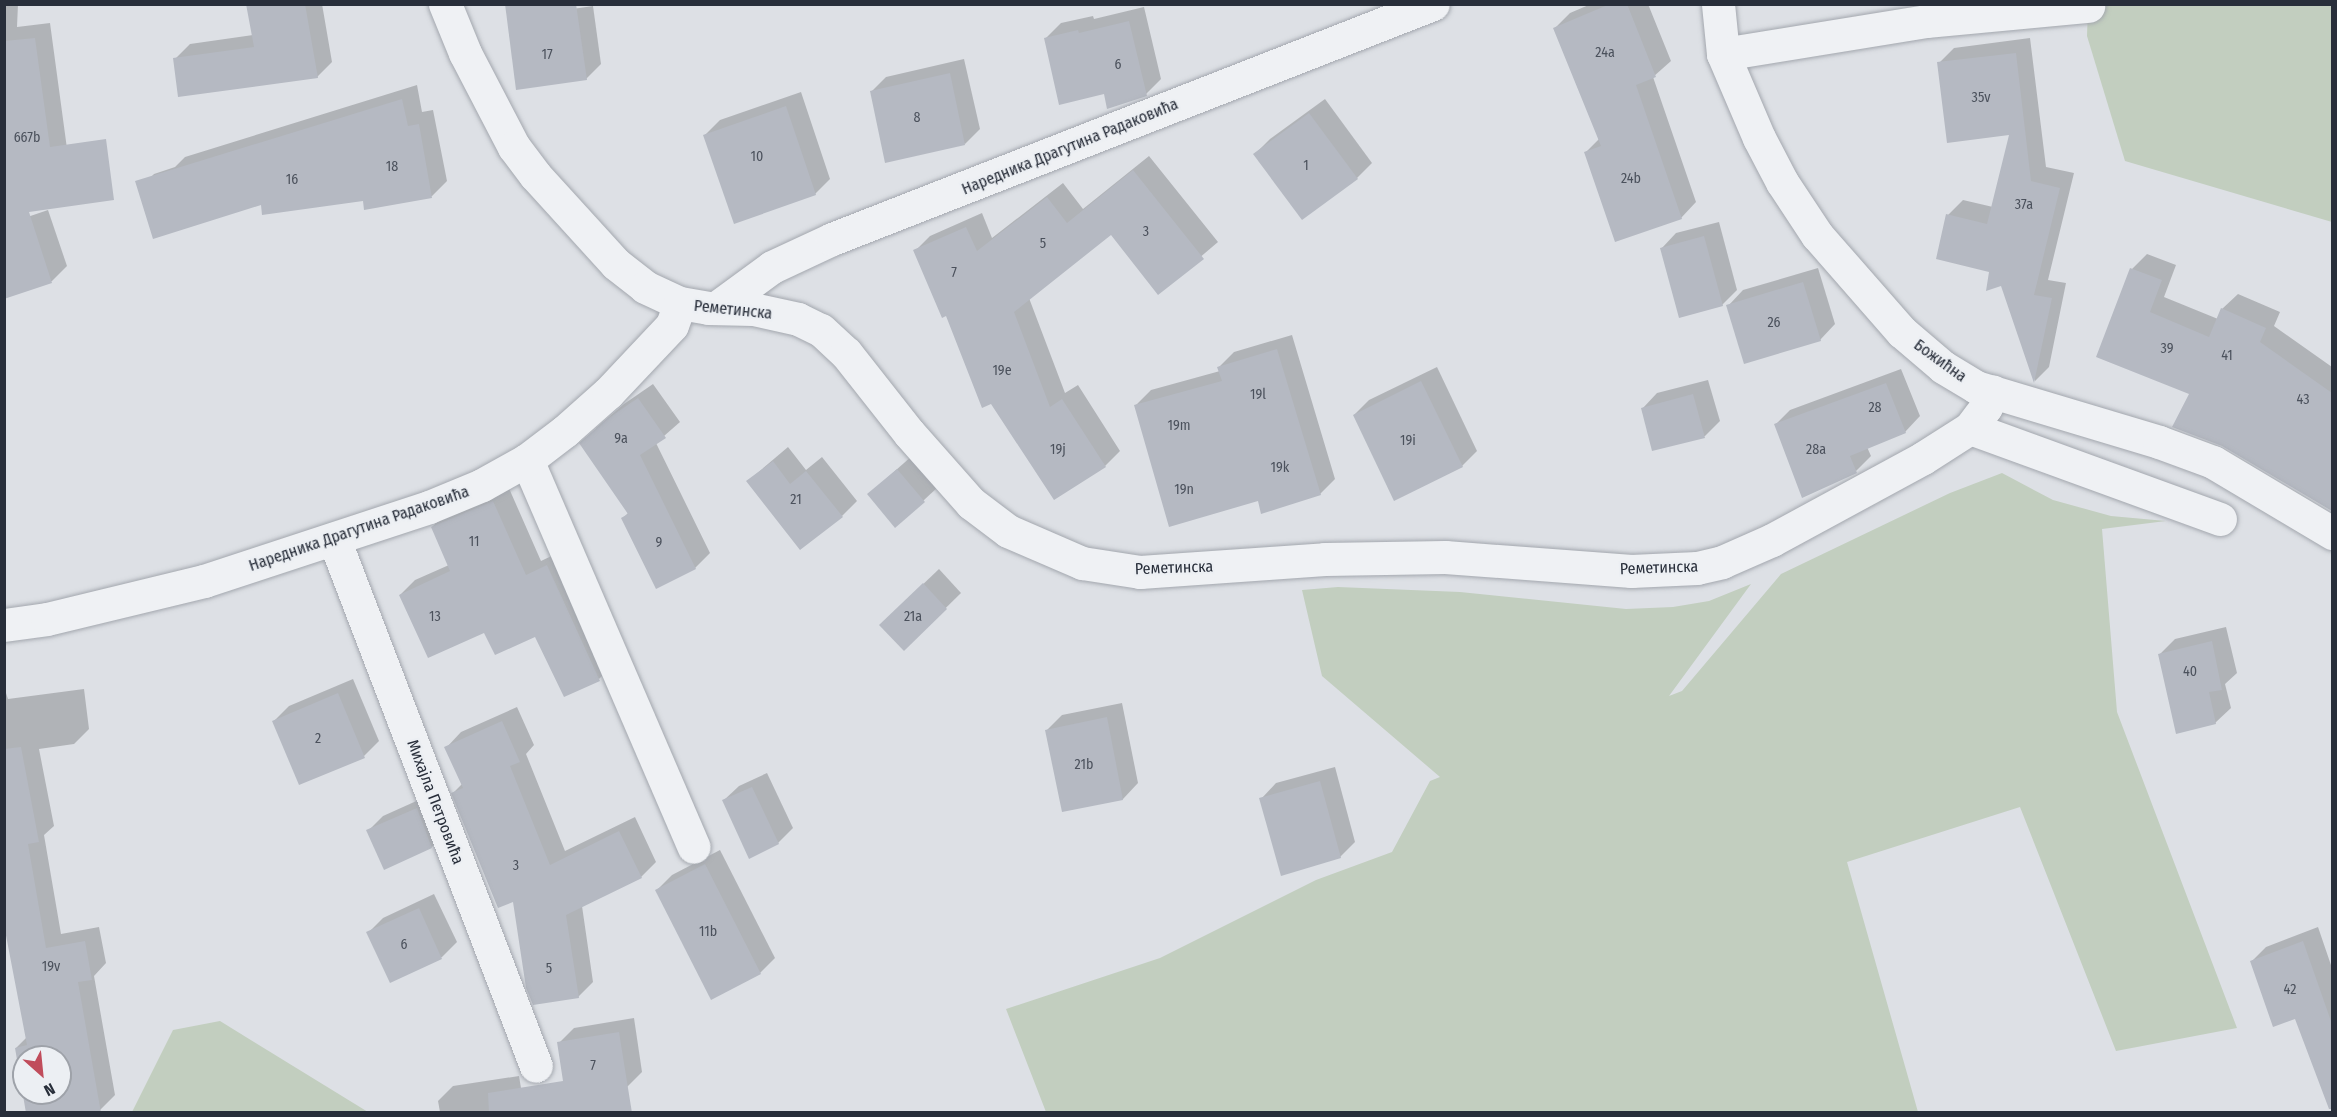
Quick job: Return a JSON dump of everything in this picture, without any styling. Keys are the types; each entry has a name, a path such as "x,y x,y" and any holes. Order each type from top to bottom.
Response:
{"street":[{"name":"Реметинска","path":"445,4 494,113 514,147 535,175 616,264 645,287 680,303 716,308 753,309 798,319 821,330 846,353 909,434 971,503 1008,531 1082,563 1140,572 1325,559 1413,558 1445,558 1631,571 1697,568 1722,562 1772,540 1923,458 1970,428 1986,407 1993,392"},
{"name":"Наредника Драгутина Радаковића","path":"716,308 772,267 832,239 1013,171 1433,4"},
{"name":"Божићна","path":"1718,4 1723,54 1759,138 1782,182 1817,235 1902,332 1943,367 1976,387 2159,442 2213,462 2332,533"},
{"path":"1723,54 1926,21 2088,6"},
{"name":"Наредника Драгутина Радаковића","path":"4,625 47,619 204,581 429,507 482,485 527,460 565,431 608,393 672,325 680,303"},
{"path":"1970,428 2220,519"},
{"path":"527,460 694,847"},
{"name":"Михајла Петровића","path":"334,539 536,1066"}],"green space":[{"path":"2110,4 2332,5 2332,222 2125,161 2087,36 2088,6"},
{"path":"2002,473 2053,500 2111,516 2166,521 2102,529 2117,712 2237,1028 2116,1051 2020,807 1847,862 1918,1112 1046,1112 1006,1009 1160,958 1316,880 1392,852 1430,781 1440,777 1322,676 1302,590 1338,587 1460,592 1626,609 1673,607 1709,601 1751,584 1669,696 1682,691 1781,574 1950,493"},
{"path":"220,1021 368,1112 132,1112 173,1030"}],"building":[{"path":"246,4 305,4 318,78 178,97 173,58 254,47"},
{"path":"505,4 576,4 587,80 516,90"},
{"path":"1610,4 1627,4 1656,77 1636,85 1682,219 1615,242 1584,152 1601,146 1553,28"},
{"path":"1129,21 1147,96 1107,109 1104,94 1059,105 1044,38 1078,30 1079,33"},
{"path":"35,38 50,147 106,139 114,200 29,212 52,283 4,299 4,41"},
{"path":"2016,53 2031,181 2060,188 2034,295 2052,298 2034,383 2001,286 1986,291 1989,272 1936,259 1946,214 1987,224 2009,135 1947,143 1937,62"},
{"path":"950,73 965,145 885,163 870,91"},
{"path":"402,99 408,126 419,124 432,198 364,210 363,201 262,215 261,205 153,239 135,181"},
{"path":"786,106 816,195 734,224 703,135"},
{"path":"1309,113 1358,179 1302,220 1253,154"},
{"path":"1133,170 1204,259 1158,295 1111,235 1014,312 1050,407 1062,399 1106,467 1054,500 991,404 982,408 946,316 942,318 913,250 966,227 977,251 1047,197 1067,223"},
{"path":"1704,236 1723,306 1679,318 1660,248"},
{"path":"2130,268 2162,280 2150,312 2209,337 2221,308 2266,328 2260,342 2332,393 2332,511 2222,446 2172,427 2189,394 2096,357"},
{"path":"1803,282 1821,341 1744,364 1726,305"},
{"path":"1277,349 1321,495 1261,514 1258,501 1169,527 1134,405 1222,381 1217,367"},
{"path":"1421,381 1463,467 1394,501 1353,415"},
{"path":"1886,383 1906,433 1850,456 1857,473 1802,498 1774,424"},
{"path":"1693,394 1705,438 1652,451 1641,408"},
{"path":"638,398 666,438 640,455 696,569 656,589 621,518 628,514 579,443 607,419"},
{"path":"773,461 790,484 806,471 843,517 800,550 746,481"},
{"path":"897,469 925,502 895,528 867,494"},
{"path":"493,501 526,575 547,565 600,681 564,697 535,637 495,655 484,633 428,658 399,595 450,571 431,527"},
{"path":"923,583 947,609 904,651 879,625"},
{"path":"2212,641 2222,690 2209,692 2216,724 2176,734 2158,654"},
{"path":"338,693 365,758 299,785 272,721"},
{"path":"1107,717 1123,800 1062,812 1045,730"},
{"path":"502,721 520,762 510,766 550,865 619,831 642,878 566,915 579,998 533,1005 526,988 513,902 498,908 451,793 463,788 444,747"},
{"path":"21,747 39,842 28,844 46,948 85,941 92,980 78,982 101,1113 26,1113 25,1105 72,1105 72,1045 27,1045 4,925 4,749"},
{"path":"1320,781 1341,858 1281,876 1259,798"},
{"path":"752,787 779,844 749,859 722,800"},
{"path":"417,808 432,848 384,870 366,830"},
{"path":"705,864 761,974 711,1000 655,890"},
{"path":"419,908 442,959 390,983 366,932"},
{"path":"2303,941 2332,1024 2332,1109 2329,1109 2295,1019 2273,1027 2250,961"},
{"path":"619,1032 632,1113 489,1113 488,1093 563,1081 557,1042"}]}
